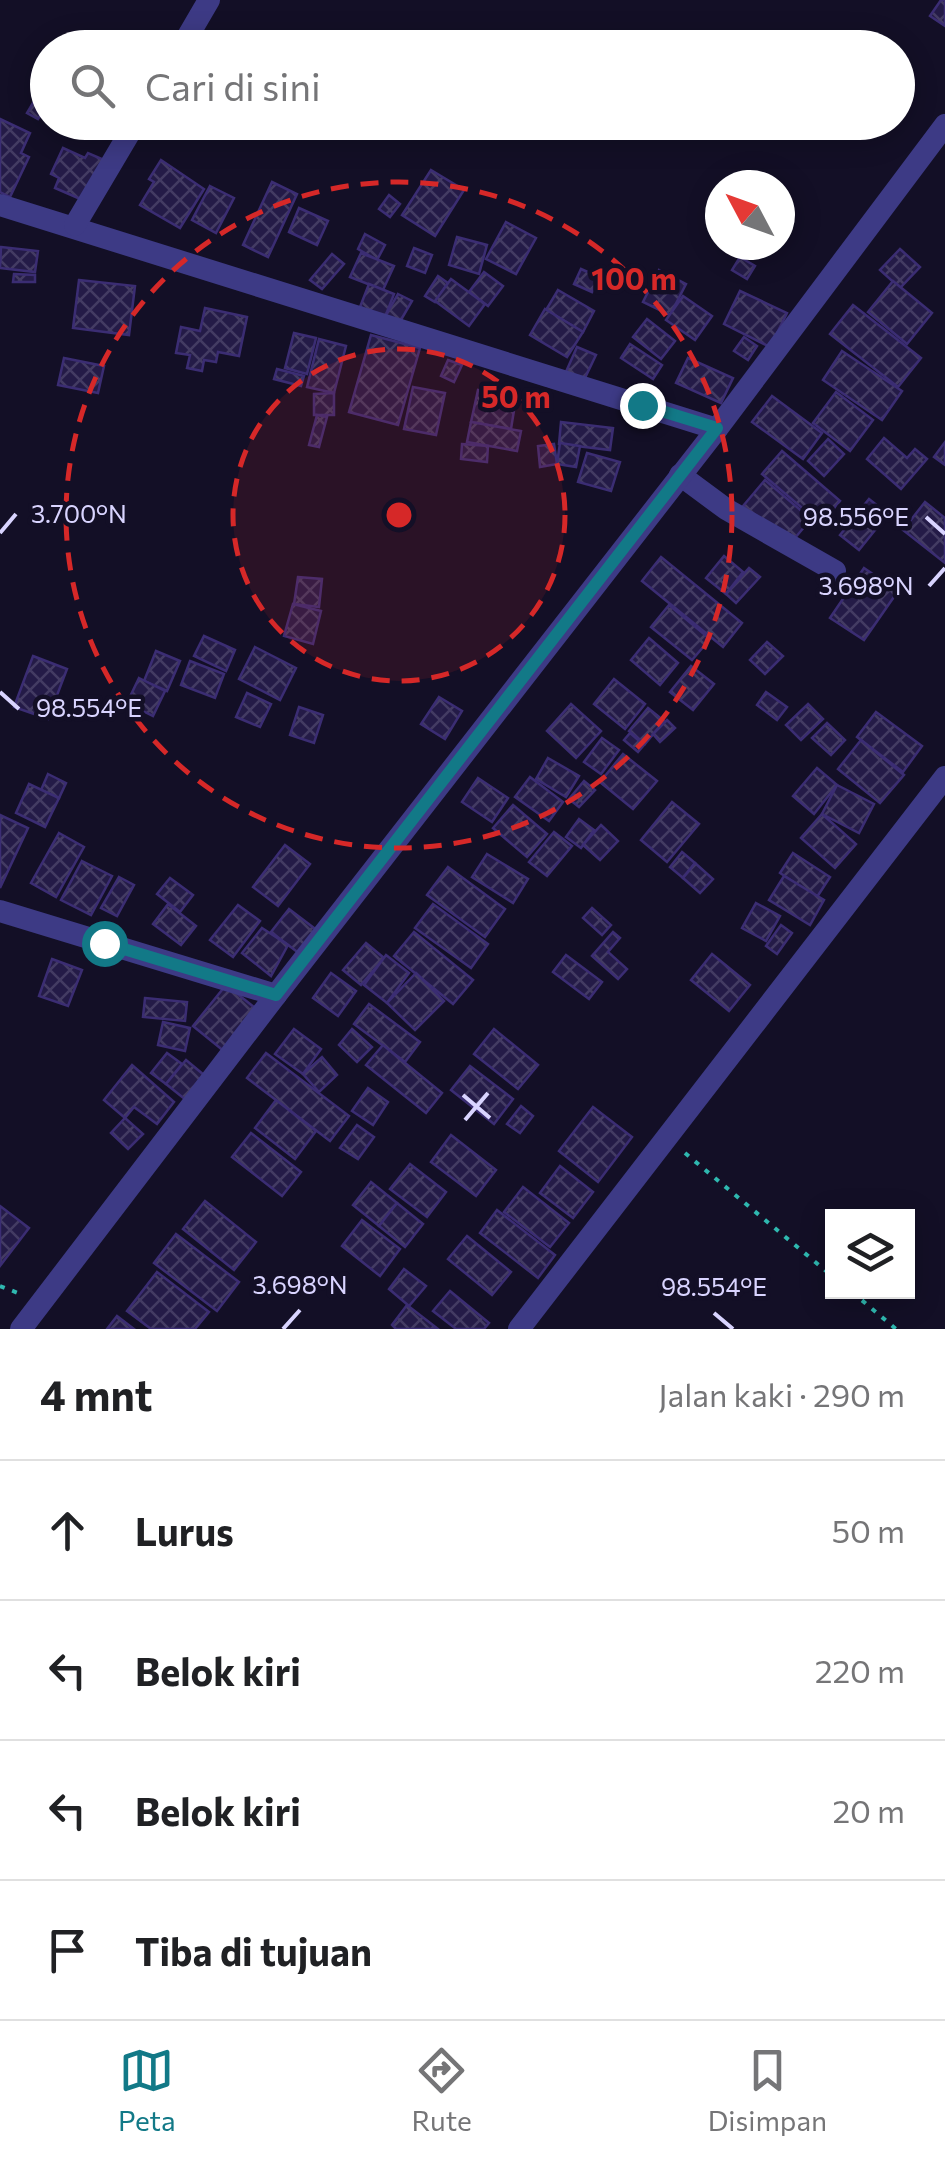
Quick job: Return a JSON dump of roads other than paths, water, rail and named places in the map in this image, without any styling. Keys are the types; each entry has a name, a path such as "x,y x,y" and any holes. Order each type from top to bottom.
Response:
{"street":[{"path":"192,30 209,0"},
{"path":"22,1329 945,126"},
{"path":"74,226 125,140"},
{"path":"0,205 717,428"},
{"path":"680,475 726,509 836,571"},
{"path":"519,1329 945,777"},
{"path":"0,912 276,995"}]}
